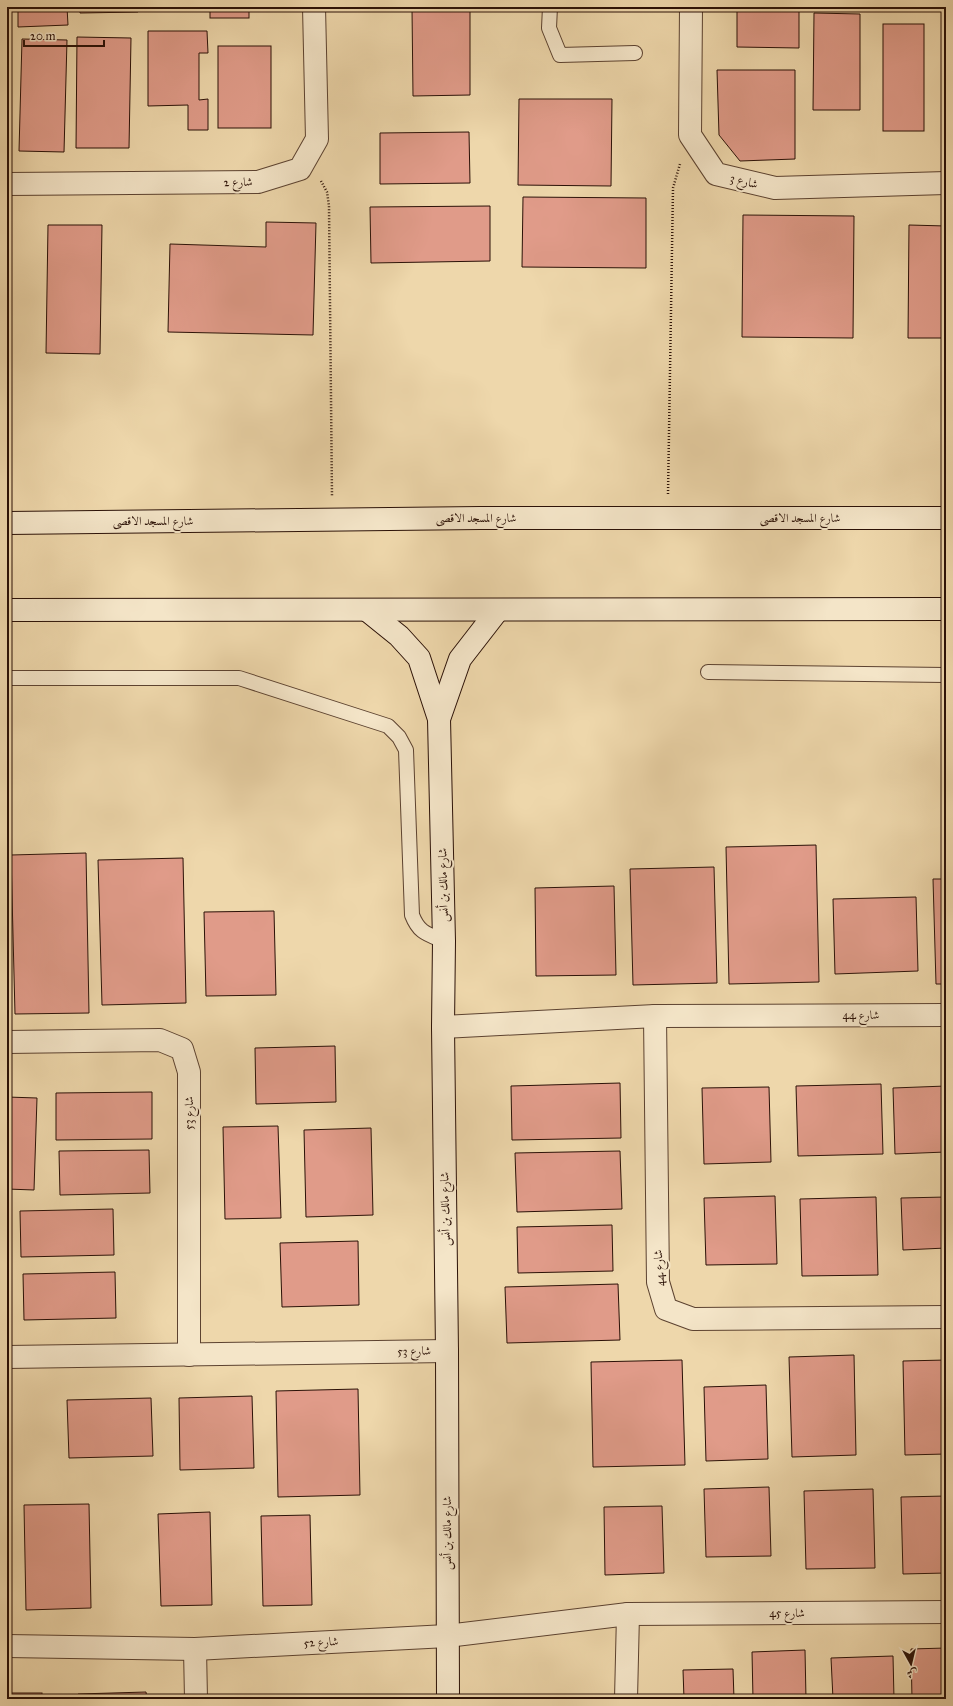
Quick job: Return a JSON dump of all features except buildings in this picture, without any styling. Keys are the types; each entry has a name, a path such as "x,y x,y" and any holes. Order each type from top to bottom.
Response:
{"street":[{"path":"300,169 317,139 314,7"},
{"path":"690,135 691,7"},
{"name":"شارع 3","path":"690,135 716,174 775,188 946,183"},
{"name":"شارع 2","path":"7,184 258,182 300,169"},
{"name":"شارع المسجد الاقصى","path":"7,522 946,518"},
{"path":"7,610 368,611 946,609"},
{"name":"شارع مالك بن أنس","path":"439,720 460,659 498,610"},
{"name":"شارع مالك بن أنس","path":"368,611 399,636 418,658 439,720 444,941 443,1027 447,1351 448,1699"},
{"name":"شارع 44","path":"443,1027 655,1016 946,1015"},
{"name":"شارع 44","path":"655,1016 658,1282 666,1309 693,1319 946,1317"},
{"name":"شارع 53","path":"7,1042 160,1040 182,1049 189,1072 189,1355"},
{"name":"شارع 53","path":"7,1357 447,1351"},
{"name":"شارع 45","path":"447,1636 628,1614 946,1612"},
{"path":"626,1699 628,1614"},
{"name":"شارع 52","path":"7,1646 195,1649 447,1636"},
{"path":"195,1649 196,1699"}],"lane":[{"path":"550,7 549,28 560,55 636,53"},
{"path":"708,672 946,675"},
{"path":"7,678 238,678 388,726 399,737 406,750 412,915 416,925 423,933 444,941"}],"path":[{"path":"668,518 673,188 674,180 690,135"},
{"path":"300,169 320,180 327,192 329,206 332,520"}]}
